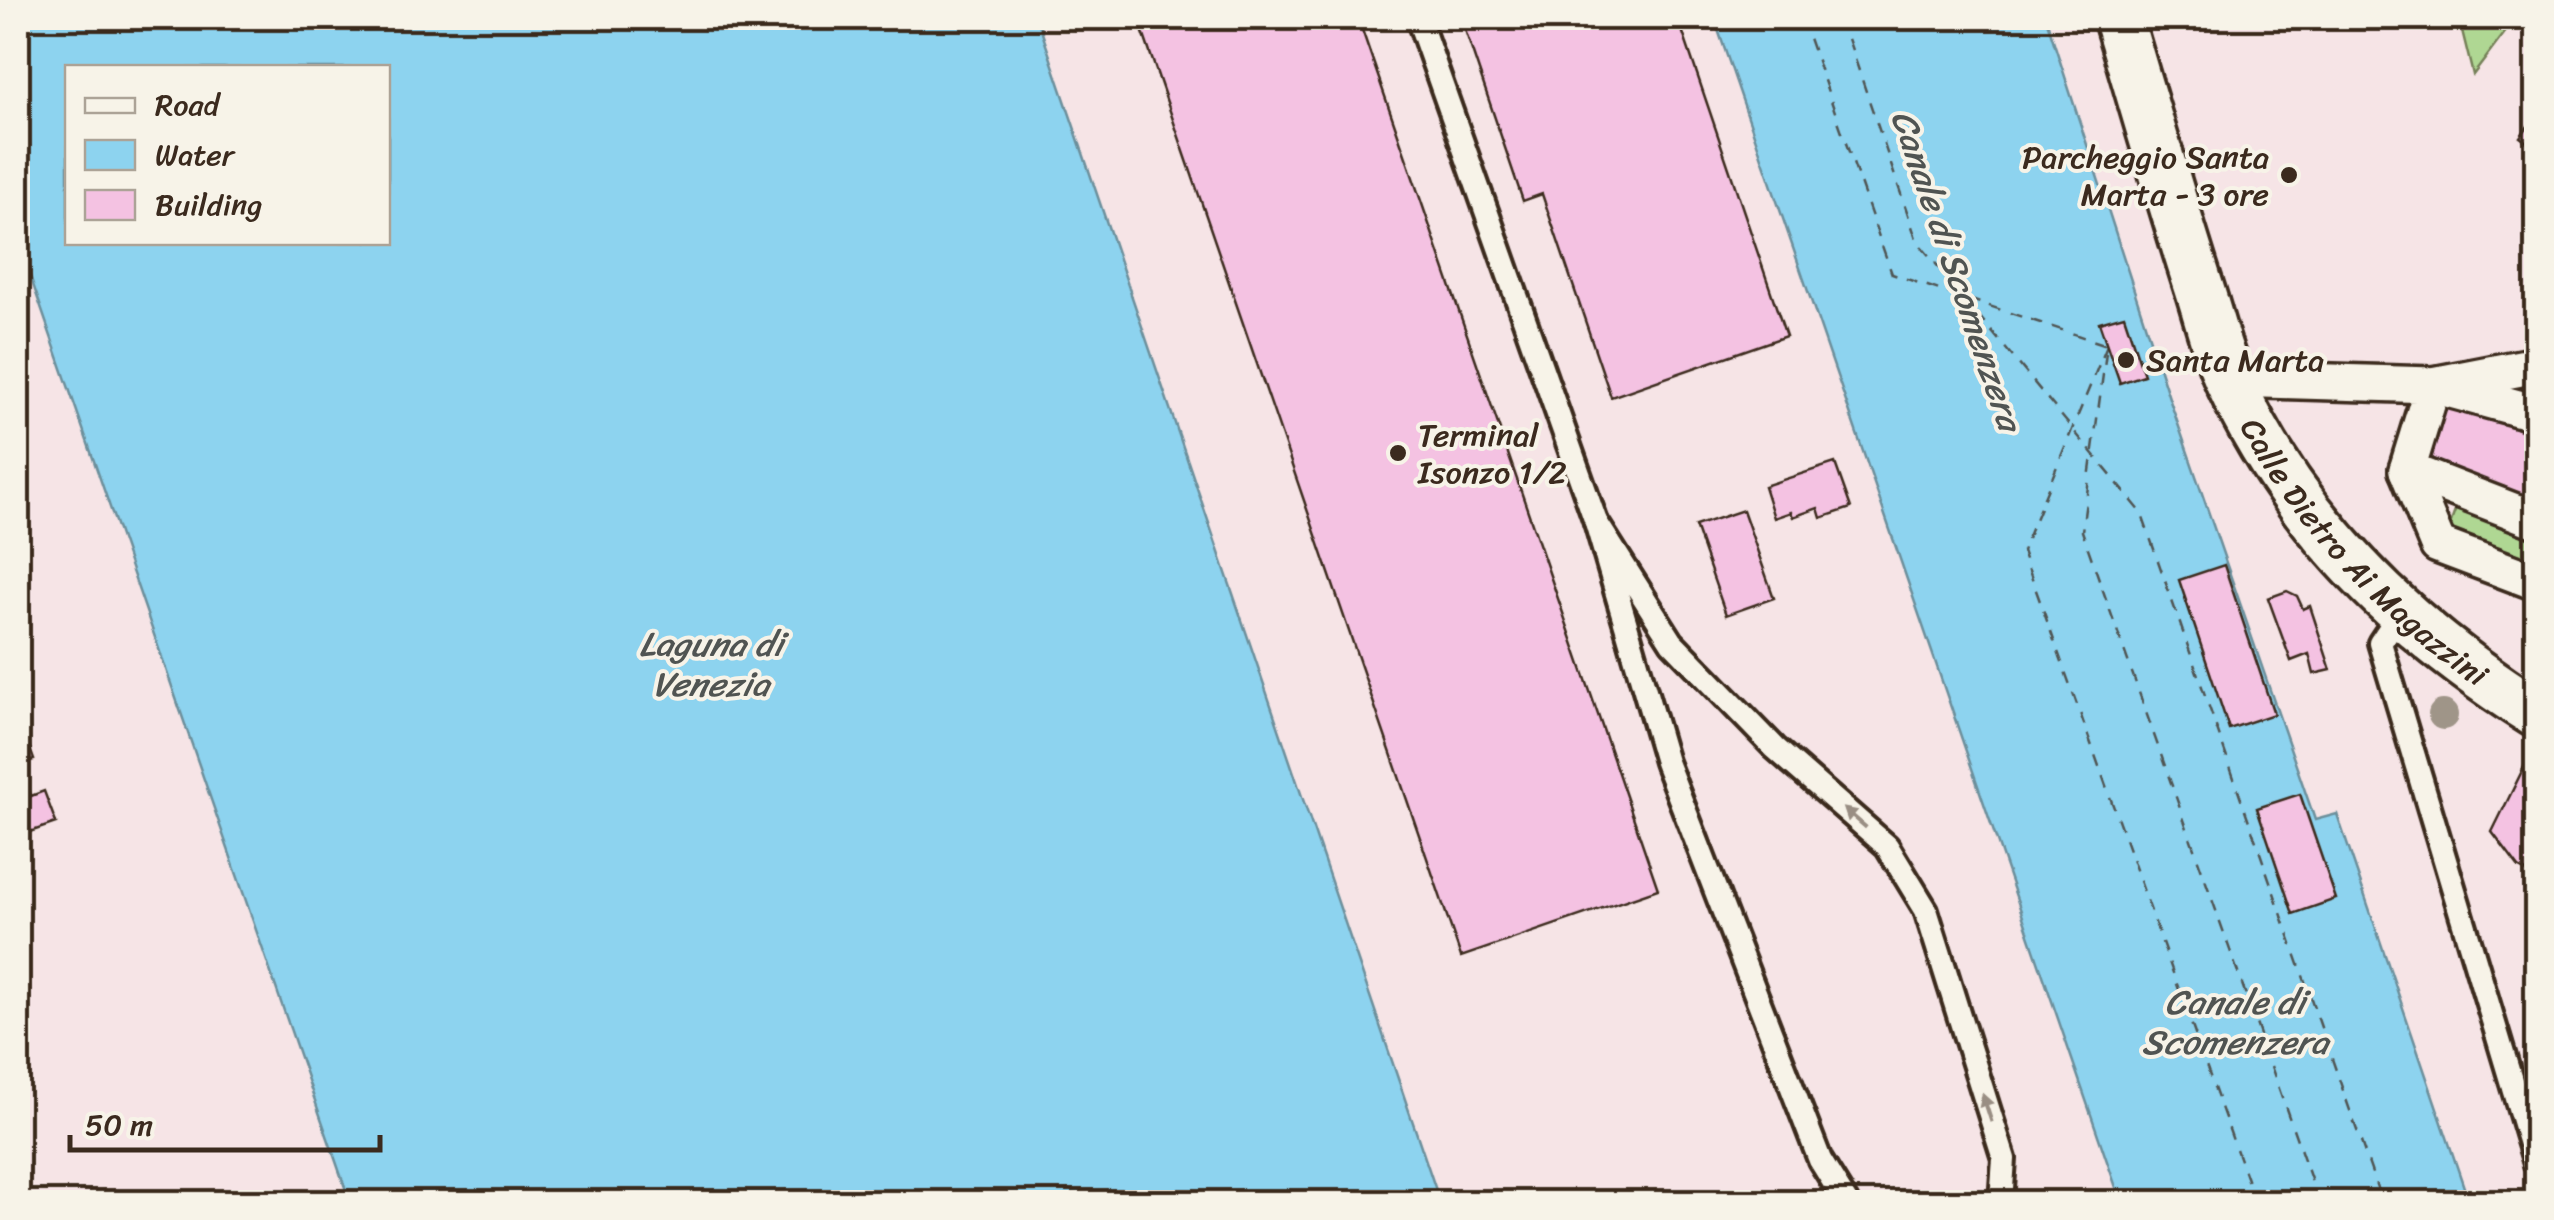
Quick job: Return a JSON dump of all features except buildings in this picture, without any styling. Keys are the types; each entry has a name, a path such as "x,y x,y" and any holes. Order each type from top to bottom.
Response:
{"street":[{"name":"Calle Dietro Ai Magazzini","path":"2118,18 2229,380 2302,507 2359,574 2400,612 2473,672 2536,713"},
{"path":"2229,380 2433,384 2536,365"},
{"path":"2433,384 2536,413"},
{"path":"2433,384 2407,470 2438,545 2536,582"},
{"path":"2407,470 2536,520"},
{"path":"2438,545 2460,491"}],"lane":[{"path":"1418,18 1596,522 1666,762 1820,1160 1846,1202"},
{"path":"1596,522 1672,642 1775,748 1887,846 1926,910 2004,1159 2001,1202"},
{"path":"2400,612 2380,644 2536,1164"}],"green space":[{"path":"2459,18 2516,18 2473,75"},
{"path":"2461,495 2536,523 2536,572 2445,538"}],"water":[{"name":"Laguna di Venezia","path":"18,18 1037,18 1440,1202 350,1202 18,241"},
{"name":"Canale di Scomenzera","path":"1714,18 2046,18 2169,398 2315,820 2337,814 2469,1202 2121,1202"}],"ferry route":[{"path":"1802,18 1892,274 1960,297"},
{"path":"1841,18 1917,241 2141,512 2382,1202"},
{"path":"1968,299 2107,345"},
{"path":"2107,345 2022,551 2255,1202"},
{"path":"2106,352 2082,531 2319,1202"}],"place":[{"name":"Parcheggio Santa Marta - 3 ore","path":"2289,175"},
{"name":"Santa Marta","path":"2126,360"},
{"name":"Terminal Isonzo 1/2","path":"1398,453"}]}
